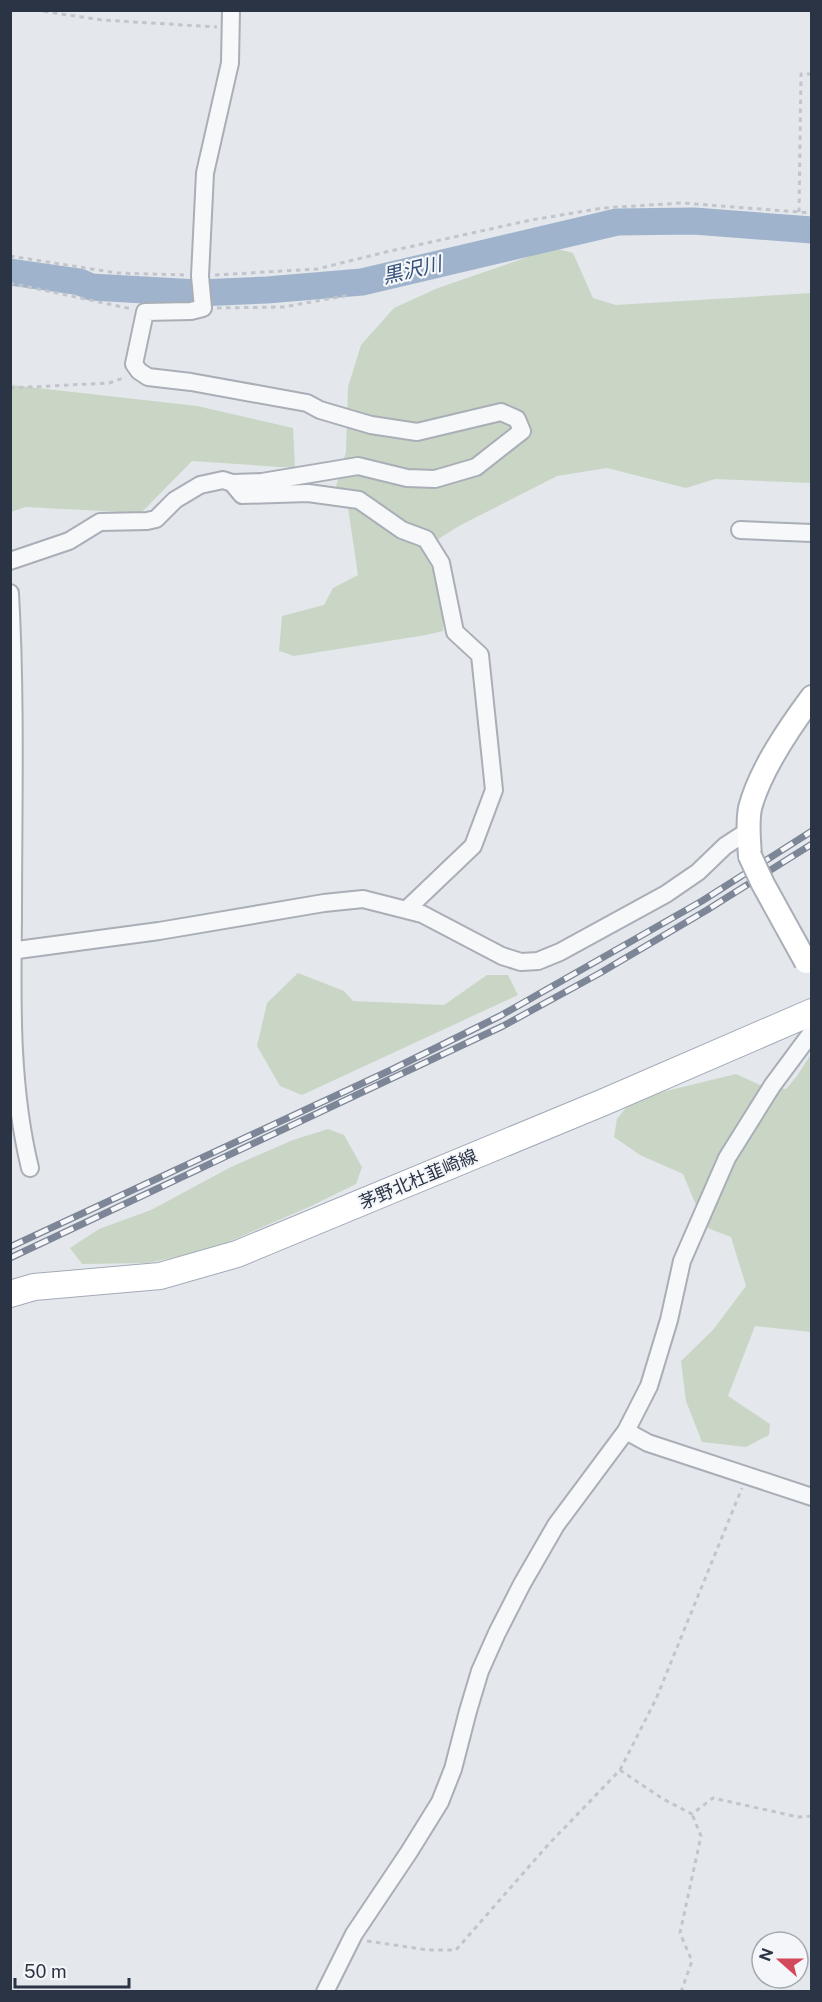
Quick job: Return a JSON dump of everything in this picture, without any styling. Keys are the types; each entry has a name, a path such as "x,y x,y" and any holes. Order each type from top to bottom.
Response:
{"main road":[{"name":"茅野北杜韮崎線","path":"10,1294 34,1287 160,1276 237,1254 604,1102 812,1012"}],"street":[{"path":"10,561 69,541 100,522 156,519 175,500 200,485 223,480 232,483 262,482 358,466 407,478 435,479 476,467 522,431 517,419 501,412 417,432 371,425 320,410 307,403 191,382 148,377 134,364 145,312 191,311 202,304 200,279 205,173 230,63 231,19"},
{"path":"232,483 242,495 308,493 359,500 402,531 426,539 441,562 455,632 480,655 494,790 473,846 407,909"},
{"path":"740,530 812,533"},
{"path":"10,593 14,662 11,1018 24,1142 30,1168"},
{"path":"809,966 750,856 748,831 750,809 762,779 776,751 812,697"},
{"path":"11,951 159,931 324,903 363,899 422,914 502,956 521,962 538,961 560,952 666,894 698,872 726,846 748,831"},
{"path":"325,1992 354,1934 440,1802 453,1769 480,1671 496,1633 522,1584 556,1524 626,1431 649,1386 669,1320 682,1261 727,1158 766,1095 812,1032"},
{"path":"626,1431 648,1443 812,1497"}],"path":[{"path":"35,10 102,20 231,19"},
{"path":"799,212 801,74 812,74"},
{"path":"10,256 117,273 200,279 317,270 508,225 603,208 682,203 812,213"},
{"path":"10,283 145,312"},
{"path":"202,304 283,307 350,295"},
{"path":"10,388 109,383 139,371"},
{"path":"354,1934 368,1942 428,1950 456,1950 547,1846 621,1770 656,1699 746,1476"},
{"path":"621,1770 663,1799 692,1814 700,1836 680,1933 692,1961 681,1992"},
{"path":"692,1814 713,1798 798,1817 812,1816"}],"green space":[{"path":"554,248 573,253 593,298 616,305 811,293 811,483 715,479 686,488 607,468 557,476 459,526 432,543 426,556 445,595 443,631 294,656 279,651 282,616 324,605 333,588 358,575 347,501 334,493 346,452 348,387 361,345 394,308 438,288"},
{"path":"11,385 197,406 293,428 295,468 192,461 141,513 25,507 11,512"},
{"path":"298,973 344,991 353,1001 444,1005 487,975 508,975 518,995 302,1095 280,1086 257,1046 267,1003"},
{"path":"811,1054 811,1332 755,1326 728,1396 770,1424 769,1435 746,1447 702,1442 686,1401 681,1361 713,1330 746,1286 731,1237 705,1227 683,1174 640,1155 614,1137 617,1119 628,1105 654,1094 736,1074 760,1085 786,1089"},
{"path":"328,1129 344,1135 362,1167 356,1184 309,1207 212,1249 148,1263 82,1264 70,1248 99,1229 151,1210 231,1167 293,1140"}],"waterway":[{"name":"黒沢川","path":"10,272 80,282 91,287 198,293 267,290 362,282 617,222 694,221 812,230"}],"railway":[{"path":"10,1247 393,1069 500,1016 702,901 812,831"},
{"path":"10,1258 503,1026 600,973 707,910 812,844"}]}
